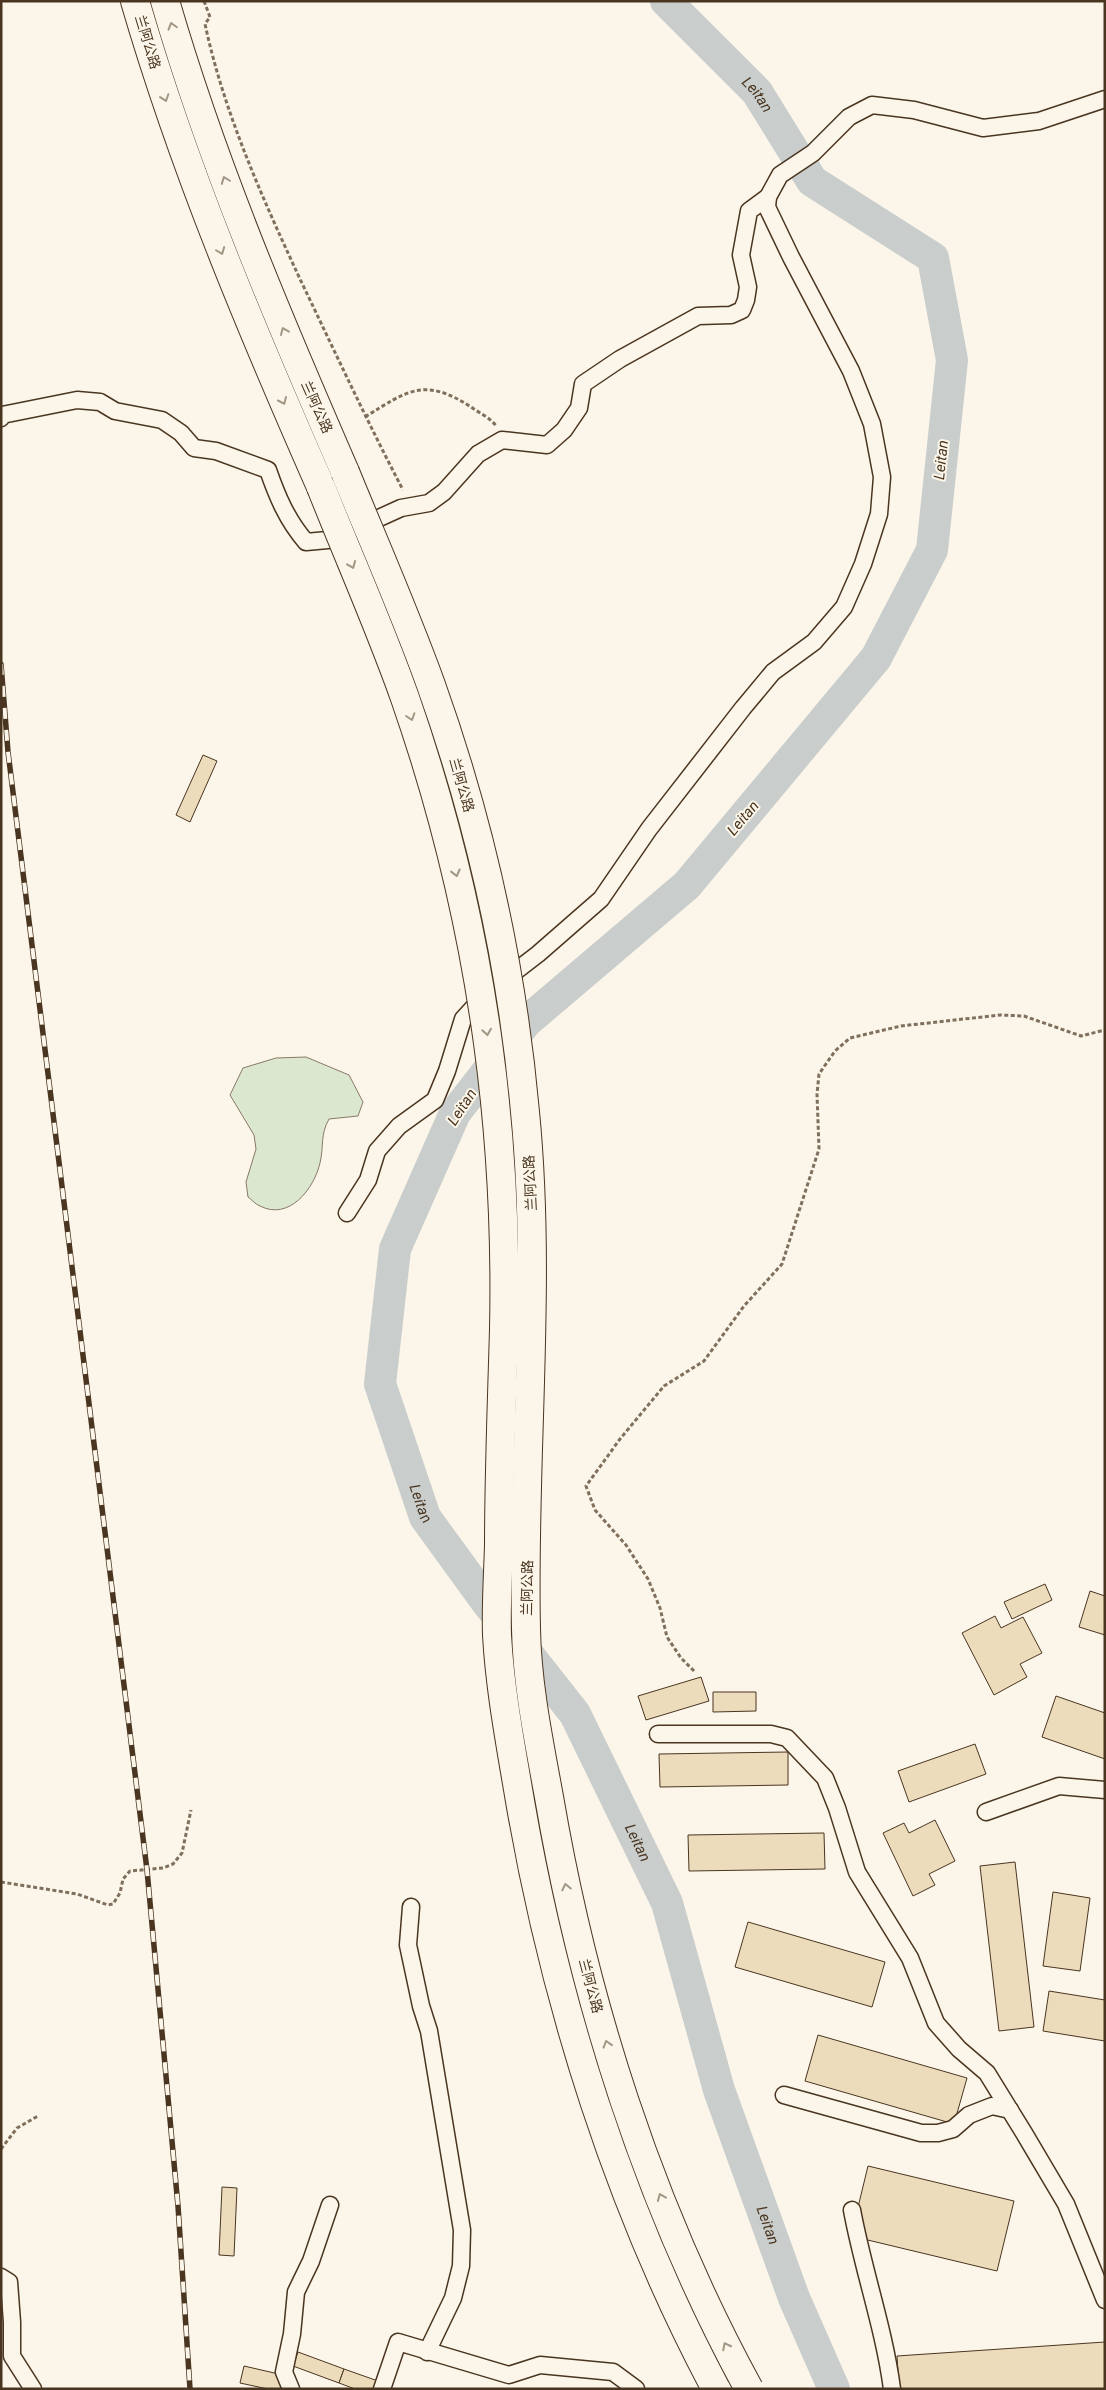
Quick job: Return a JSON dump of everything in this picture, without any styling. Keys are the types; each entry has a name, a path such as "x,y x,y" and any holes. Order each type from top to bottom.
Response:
{"highway":[{"name":"兰阿公路","path":"135,1 151,55 191,173 255,338 321,488 382,636 427,765 464,904 488,1044 497,1124 504,1257 498,1635 514,1767 529,1851 554,1962 601,2119 652,2254 683,2325 716,2389"},
{"name":"兰阿公路","path":"165,1 218,162 281,326 345,472 408,625 455,757 492,898 517,1040 527,1130 533,1257 526,1634 543,1762 567,1891 603,2028 651,2173 709,2313 749,2389"}],"street":[{"path":"347,1213 368,1180 377,1151 399,1126 435,1100 447,1072 464,1019 486,994 538,954 601,899 648,829 743,708 773,672 814,642 844,607 862,564 878,514 882,477 872,424 851,371 790,257 767,207 768,197 780,175 813,153 849,117 872,105 914,110 983,128 1039,121 1105,99"},
{"path":"1,418 2,415 77,400 100,402 115,411 162,420 181,433 194,448 216,451 268,470 280,504 306,542 350,538 368,523 400,508 429,502 444,492 478,454 502,440 546,445 564,430 579,408 583,384 620,359 698,316 731,315 742,310 748,287 741,255 749,211 768,197"},
{"path":"658,1734 771,1734 787,1738 825,1778 837,1808 856,1872 910,1958 936,2023 959,2049 987,2073 1010,2110 1066,2204 1105,2300"},
{"path":"986,1812 1059,1786 1105,1790"},
{"path":"411,1907 408,1945 420,2006 429,2031 462,2230 461,2266 453,2298 427,2352"},
{"path":"784,2095 921,2133 938,2133 953,2129 969,2116 992,2106 1010,2110"},
{"path":"291,2389 284,2372 292,2334 296,2292 311,2261 330,2205"},
{"path":"852,2210 858,2241 887,2352 892,2389"},
{"path":"1,2277 9,2282 12,2356 33,2389"},
{"path":"382,2389 398,2342 509,2375 540,2365 613,2372 636,2389"}],"path":[{"path":"204,1 210,17 205,24 212,61 259,190 365,417 412,506"},
{"path":"365,417 398,396 422,388 453,395 496,424 502,440"},
{"path":"694,1671 681,1658 667,1636 660,1608 648,1579 626,1545 595,1510 586,1486 620,1439 664,1386 704,1360 744,1306 782,1264 819,1149 817,1094 819,1074 835,1051 850,1038 901,1026 1000,1016 1024,1016 1081,1036 1105,1030"},
{"path":"1,1882 77,1894 108,1905 113,1904 120,1893 123,1879 130,1871 163,1868 173,1864 182,1853 191,1810"},
{"path":"1,2149 17,2128 38,2116"}],"green space":[{"path":"306,1057 349,1075 363,1102 358,1116 329,1119 324,1130 317,1173 306,1192 290,1206 271,1210 258,1205 248,1197 246,1182 256,1149 254,1135 230,1095 243,1068 276,1058"}],"building":[{"path":"203,755 217,761 190,822 176,815"},
{"path":"1045,1584 1052,1600 1012,1619 1004,1602"},
{"path":"1090,1591 1105,1596 1105,1635 1079,1627"},
{"path":"995,1616 1001,1628 1023,1617 1042,1653 1020,1664 1027,1677 994,1695 962,1633"},
{"path":"701,1677 709,1701 646,1720 638,1696"},
{"path":"713,1692 756,1692 756,1711 713,1712"},
{"path":"1056,1696 1105,1713 1105,1759 1042,1737"},
{"path":"975,1744 986,1774 909,1802 898,1771"},
{"path":"788,1752 788,1785 660,1787 659,1754"},
{"path":"935,1820 955,1861 929,1874 935,1885 913,1896 883,1833 904,1823 909,1833"},
{"path":"824,1833 825,1869 689,1871 688,1835"},
{"path":"1015,1862 1034,2027 999,2031 980,1866"},
{"path":"1053,1892 1090,1898 1080,1971 1043,1966"},
{"path":"748,1922 885,1962 872,2007 735,1967"},
{"path":"1049,1991 1105,2000 1105,2041 1043,2031"},
{"path":"818,2035 967,2078 954,2124 805,2081"},
{"path":"868,2166 1014,2201 997,2271 851,2236"},
{"path":"222,2187 237,2188 234,2256 219,2255"},
{"path":"1105,2342 1105,2389 899,2389 897,2356"},
{"path":"298,2352 344,2369 339,2383 293,2366"},
{"path":"244,2366 283,2375 280,2389 268,2389 240,2383"},
{"path":"344,2369 378,2381 375,2389 355,2389 339,2383"}],"waterway":[{"name":"Leitan","path":"666,1 757,92 812,181 933,258 952,360 932,550 876,658 687,885 526,1022 455,1113 395,1249 380,1384 425,1517 486,1601 575,1714 667,1903 719,2090 794,2298 834,2389"}],"railway":[{"path":"1,664 8,752 147,1870 178,2206 190,2389"}]}
